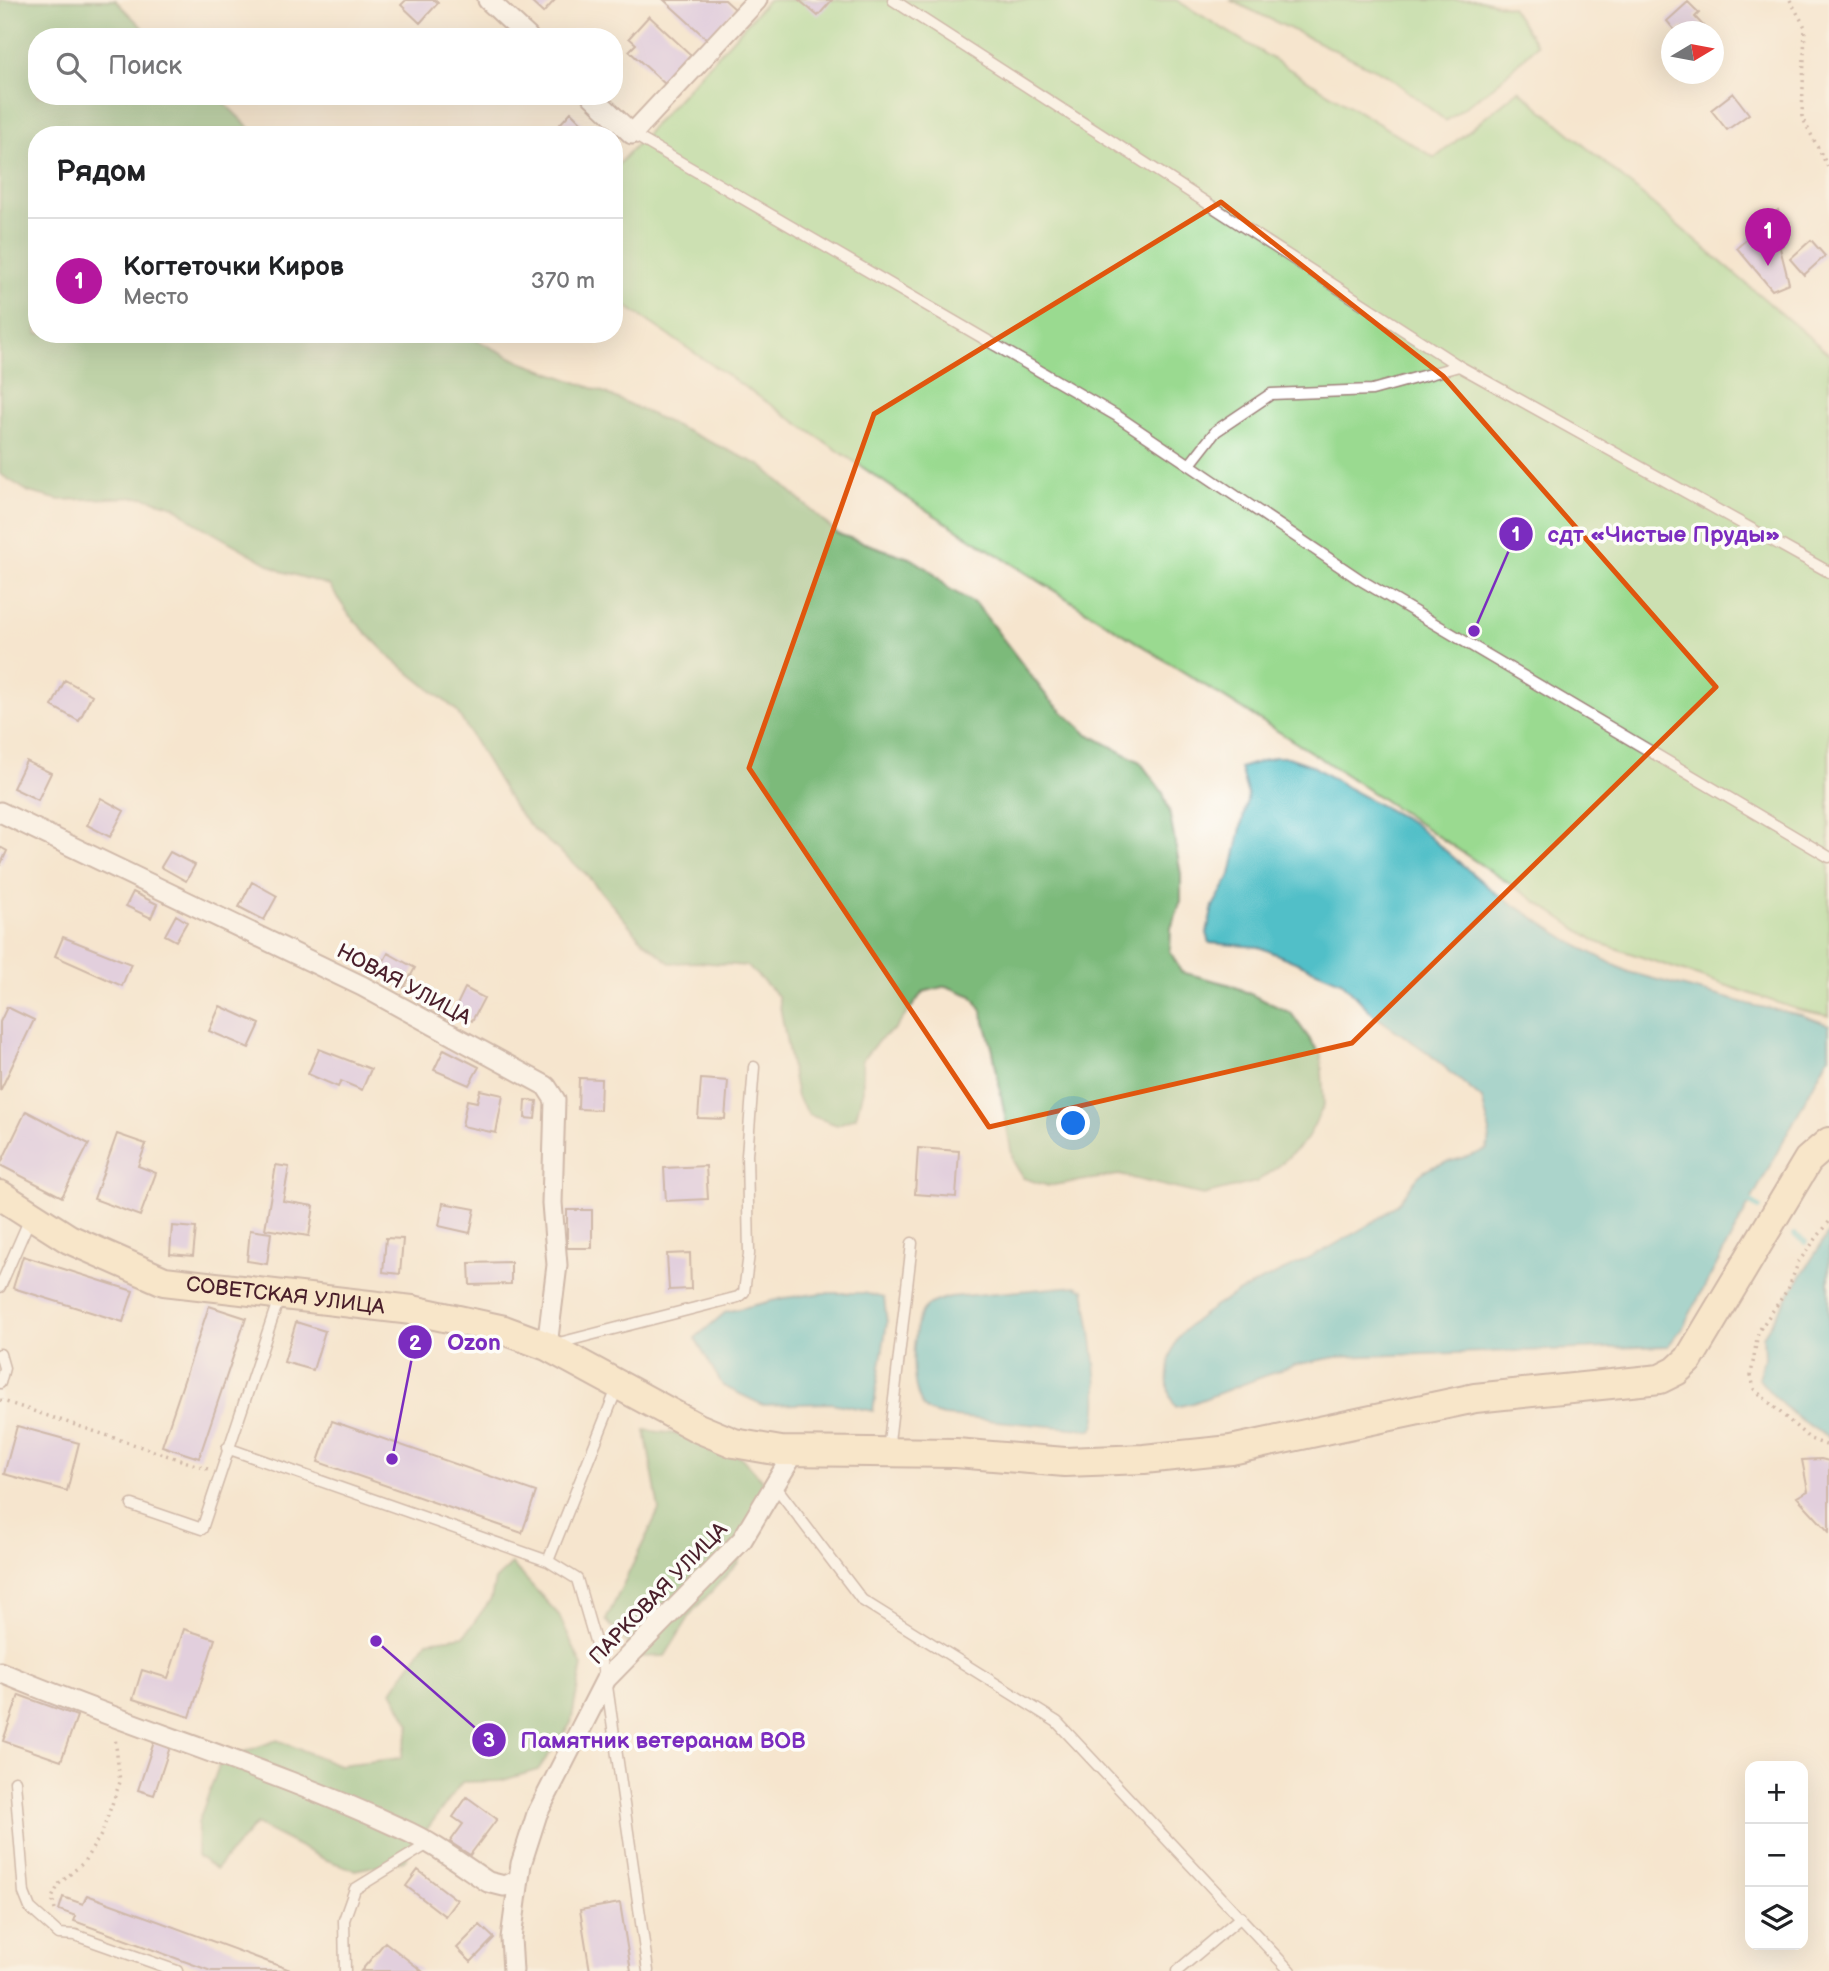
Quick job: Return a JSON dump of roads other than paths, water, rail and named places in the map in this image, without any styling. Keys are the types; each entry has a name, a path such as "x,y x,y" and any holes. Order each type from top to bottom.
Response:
{"main road":[{"name":"СОВЕТСКАЯ УЛИЦА","path":"0,1195 69,1239 164,1281 458,1319 504,1330 547,1346 698,1428 734,1443 795,1451 956,1453 1065,1462 1144,1459 1231,1450 1475,1398 1660,1379 1676,1371 1689,1359 1808,1160 1829,1142"}],"street":[{"path":"488,0 518,28"},
{"path":"601,105 632,134 757,0"},
{"name":"НОВАЯ УЛИЦА","path":"0,812 362,986 546,1086 555,1100 552,1203 557,1265 547,1346"},
{"name":"ПАРКОВАЯ УЛИЦА","path":"513,1971 511,1938 518,1880 537,1814 606,1679 742,1541 795,1451"},
{"path":"0,1672 93,1712 144,1726 404,1829 488,1882 504,1886 518,1880"}],"lane":[{"path":"893,0 1459,366 1829,572"},
{"path":"632,134 1105,409 1191,463 1359,579 1829,857"},
{"path":"1191,463 1216,431 1271,394 1372,390 1459,366"},
{"path":"547,1346 738,1297 744,1292 749,1254 747,1154 754,1067"},
{"path":"0,1287 32,1215"},
{"path":"888,1451 912,1242"},
{"path":"132,1505 202,1529 280,1295"},
{"path":"0,1354 4,1367 0,1384"},
{"path":"548,1561 618,1385"},
{"path":"227,1448 548,1561 577,1579 606,1679 648,1971"},
{"path":"776,1487 862,1600 1057,1722 1290,1971"},
{"path":"15,1780 24,1893 30,1908 42,1922 59,1934 75,1935 177,1971"},
{"path":"345,1971 344,1920 355,1889 428,1844"},
{"path":"1177,1971 1241,1917"}],"water":[{"path":"1275,757 1288,757 1311,765 1413,823 1494,892 1578,946 1628,972 1756,1006 1802,1015 1829,1025 1829,1056 1683,1327 1668,1346 1336,1357 1294,1365 1193,1403 1176,1407 1171,1400 1168,1369 1173,1348 1183,1332 1199,1318 1237,1293 1321,1252 1371,1223 1399,1202 1415,1179 1428,1169 1487,1149 1490,1132 1482,1099 1427,1052 1375,1016 1341,981 1259,947 1210,943 1207,933 1213,906 1231,875 1248,795 1240,768"},
{"path":"1829,1232 1829,1437 1790,1412 1758,1378 1764,1358 1763,1336"},
{"path":"1076,1286 1084,1290 1095,1363 1097,1404 1092,1430 944,1416 928,1411 922,1404 914,1379 913,1363 918,1321 928,1306 950,1297"},
{"path":"823,1293 864,1293 884,1298 887,1323 873,1411 831,1403 763,1405 723,1386 695,1338 726,1312 784,1298"}],"waterway":[{"path":"1749,1201 1759,1208"},
{"path":"1795,1235 1805,1242"}],"place":[{"name":"Когтеточки Киров","path":"1768,266"},
{"name":"сдт «Чистые Пруды»","path":"1474,631"},
{"name":"Ozon","path":"392,1459"},
{"name":"Памятник ветеранам ВОВ","path":"376,1641"}]}
